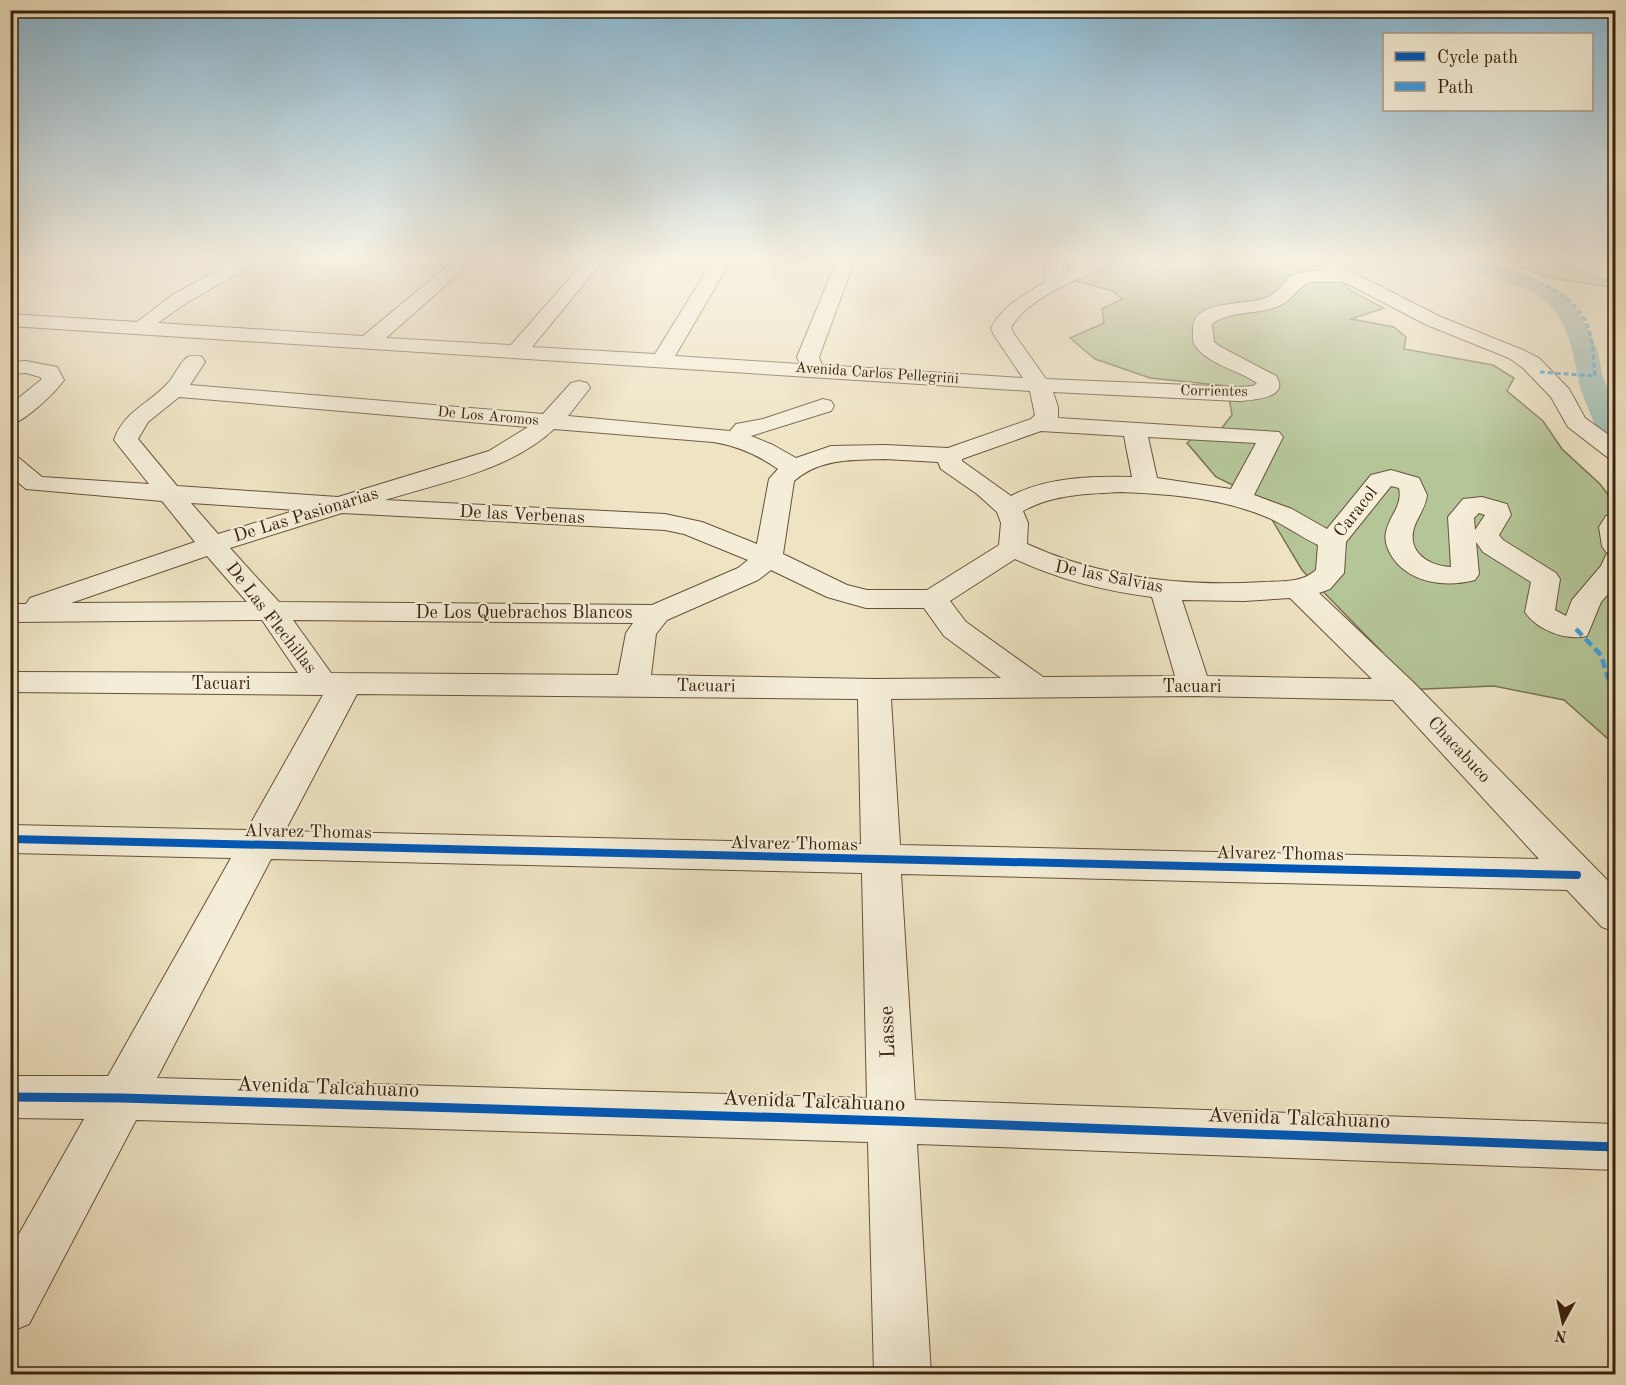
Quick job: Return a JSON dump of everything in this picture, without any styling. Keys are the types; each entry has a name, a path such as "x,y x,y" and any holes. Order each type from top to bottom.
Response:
{"street":[{"name":"Avenida Carlos Pellegrini","path":"136,327 1037,385"},
{"path":"368,342 386,327"},
{"path":"518,351 539,327"},
{"path":"663,359 682,327"},
{"path":"814,370 808,357 820,327"},
{"path":"1002,327 1004,335 1042,389 1048,406 1047,417 1040,424"},
{"name":"Corrientes","path":"1037,385 1255,393 1268,389 1268,381 1258,373 1214,354 1204,344 1202,327"},
{"path":"1448,327 1516,354 1531,363 1561,394 1576,422 1616,452"},
{"name":"De Las Flechillas","path":"194,362 174,390 138,416 129,428 126,440 212,545 334,685"},
{"path":"10,368 26,367 49,372 53,380 23,404 10,418"},
{"name":"De Las Pasionarias","path":"12,613 212,545 498,456 522,445 549,422 579,388"},
{"name":"De Los Aromos","path":"174,390 737,438 764,448 794,468"},
{"path":"737,438 744,429 767,425 823,406"},
{"path":"768,558 783,479 794,468 831,453 885,452 950,455 1040,424 1271,437 1239,498"},
{"path":"1135,430 1146,486"},
{"path":"950,455 950,464 993,494 1008,508 1015,522 1013,548 933,599 955,629 1035,688"},
{"name":"De las Verbenas","path":"10,463 23,486 664,522 692,528 768,558 837,591 866,599 933,599"},
{"name":"Caracol","path":"1297,588 1314,586 1330,573 1332,541 1380,480 1401,479 1410,483 1413,489 1412,508 1400,527 1402,553 1411,564 1424,570 1454,576 1465,574 1466,554 1460,530 1461,517 1472,505 1482,505 1498,510 1498,515 1485,535 1493,546 1546,579 1540,612 1549,620 1576,629 1587,600 1615,568 1616,561"},
{"path":"1008,508 1020,498 1050,490 1122,485 1179,488 1239,498 1287,517 1315,535 1332,541"},
{"path":"1616,522 1613,527 1616,546"},
{"name":"De las Salvias","path":"1013,548 1038,562 1072,573 1164,589 1215,592 1297,588"},
{"name":"De Los Quebrachos Blancos","path":"12,613 271,611 656,614 748,574 768,558"},
{"name":"Chacabuco","path":"1297,588 1402,690 1616,916"},
{"path":"1164,589 1194,686"},
{"path":"633,684 641,633 656,614"},
{"name":"Tacuari","path":"10,682 334,685 633,684 874,689 1194,686 1402,690"},
{"path":"10,1305 258,846 334,685"},
{"name":"Lasse","path":"874,689 902,1374"},
{"name":"Alvarez Thomas","path":"10,839 881,861 1577,875"},
{"name":"Avenida Talcahuano","path":"10,1097 122,1098 892,1121 1616,1148"}],"green space":[{"path":"1096,327 1392,327 1406,337 1404,349 1493,365 1514,378 1507,391 1543,421 1562,449 1600,484 1615,504 1615,745 1564,700 1494,686 1402,690 1382,652 1302,570 1268,513 1249,493 1216,477 1187,443 1197,435 1217,434 1232,415 1227,386 1150,378 1095,359 1070,338"}],"waterway":[{"path":"1575,327 1586,351 1590,373"},
{"path":"1591,378 1609,426 1616,430"}],"marked path":[{"path":"1540,372 1595,376 1588,327"},
{"path":"1576,629 1601,655 1608,678 1616,684"}],"cycle path":[{"path":"10,839 1577,875"},
{"path":"10,1097 122,1098 892,1121 1616,1147"}]}
